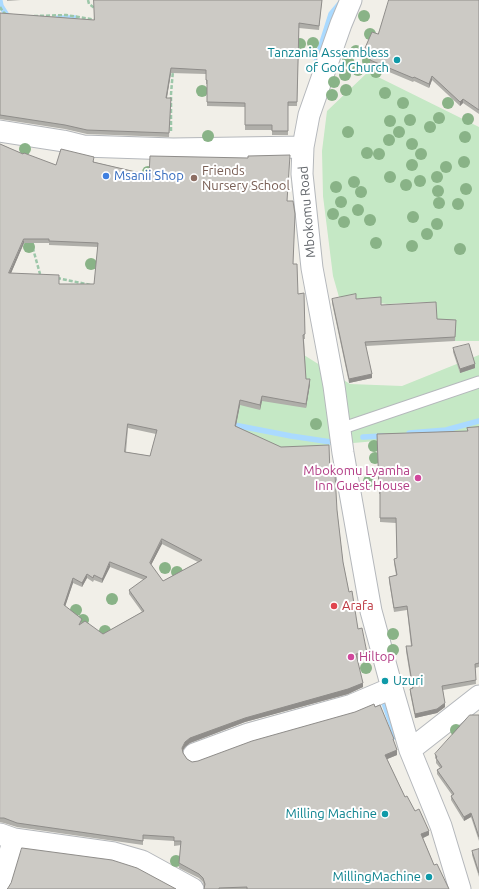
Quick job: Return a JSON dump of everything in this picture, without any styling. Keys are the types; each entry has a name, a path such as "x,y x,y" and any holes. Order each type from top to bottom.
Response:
{"street":[{"name":"Mbokomu Road","path":"351,0 309,114 303,147 302,174 312,268 334,386 343,454 371,611 410,750 441,826 460,889"},
{"path":"0,130 83,146 172,149 303,147"},
{"path":"194,754 248,734 352,705 392,688"},
{"path":"410,750 479,696"},
{"path":"0,884 7,837 114,853 142,861 193,889"}],"lane":[{"path":"340,429 479,382"}],"path":[{"path":"88,0 89,4 101,12"},
{"path":"0,7 3,12 9,16"},
{"path":"28,16 66,15 97,20 102,23"},
{"path":"172,149 171,94 173,67"},
{"path":"145,148 145,169 147,179"},
{"path":"34,238 32,245 40,274"},
{"path":"34,276 40,274 48,276"},
{"path":"55,277 92,285"}],"green space":[{"path":"368,72 479,127 479,341 439,341 428,302 387,304 339,297 333,276 323,196 322,151 327,111"},
{"path":"0,318 296,350 350,384 402,386 479,355 479,432 239,453"}],"building":[{"path":"94,0 322,0 319,26 299,23 297,102 288,102 288,131 272,131 272,125 245,125 245,103 207,102 206,70 171,68 166,98 171,98 169,133 87,130 0,115 0,13 94,20"},
{"path":"389,0 479,0 479,110 463,99 460,102 432,76 429,84 370,60 373,52 365,48 372,32 378,34"},
{"path":"0,144 23,154 24,153 56,165 61,149 94,157 93,162 149,175 150,156 248,158 248,156 290,155 287,201 293,201 295,214 293,264 297,264 298,294 304,293 305,334 303,335 306,379 310,379 306,404 262,396 260,405 240,400 235,426 281,447 329,445 330,474 335,474 337,510 343,562 349,592 352,591 358,629 362,628 367,653 356,654 363,683 348,689 245,718 190,738 185,742 182,748 183,753 187,759 192,762 198,761 252,741 355,712 374,704 375,707 380,705 397,750 385,755 405,797 407,796 415,811 419,809 429,831 421,834 434,865 437,864 449,889 247,889 247,887 204,889 205,884 203,878 199,874 179,863 181,841 174,841 174,837 143,835 143,841 17,823 0,818","holes":["24,239 49,239 49,241 98,243 94,284 59,284 59,275 9,273","128,424 157,430 150,456 125,452","162,539 202,560 163,581 150,563","110,562 147,577 129,590 144,611 103,634 85,621 79,625 82,619 64,605 73,578 82,583 87,574 93,578 94,575 102,579"]},
{"path":"356,294 356,299 381,297 381,305 436,302 437,319 456,320 455,337 365,342 372,374 349,379 332,299"},
{"path":"469,344 475,364 460,369 453,348"},
{"path":"479,427 479,663 475,664 476,680 442,686 445,703 437,709 415,714 410,689 413,688 406,646 412,646 407,606 394,608 389,577 397,575 394,559 397,558 396,518 380,518 377,434 468,431 467,428"},
{"path":"470,715 479,715 479,837 471,813 464,817 451,796 454,794 437,770 442,767 435,754"},
{"path":"22,848 112,860 137,868 176,889 7,889 11,883"},
{"path":"479,849 479,873 472,851"}],"waterway":[{"path":"0,1 1,6 8,17 10,17"},
{"path":"314,71 331,14 341,2"},
{"path":"58,18 75,18"},
{"path":"291,44 300,44 302,50 318,55"},
{"path":"409,433 446,430 479,421"},
{"path":"229,424 331,442"},
{"path":"363,437 383,436"},
{"path":"384,703 396,737"}],"place":[{"name":"Tanzania Assembless of God Church","path":"397,60"},
{"name":"Msanii Shop","path":"106,176"},
{"name":"Friends Nursery School","path":"194,178"},
{"name":"Mbokomu Lyamha Inn Guest House","path":"418,478"},
{"name":"Arafa","path":"334,606"},
{"name":"Hiltop","path":"351,657"},
{"name":"Uzuri","path":"385,681"},
{"name":"Milling Machine","path":"385,814"},
{"name":"MillingMachine","path":"429,877"}]}
